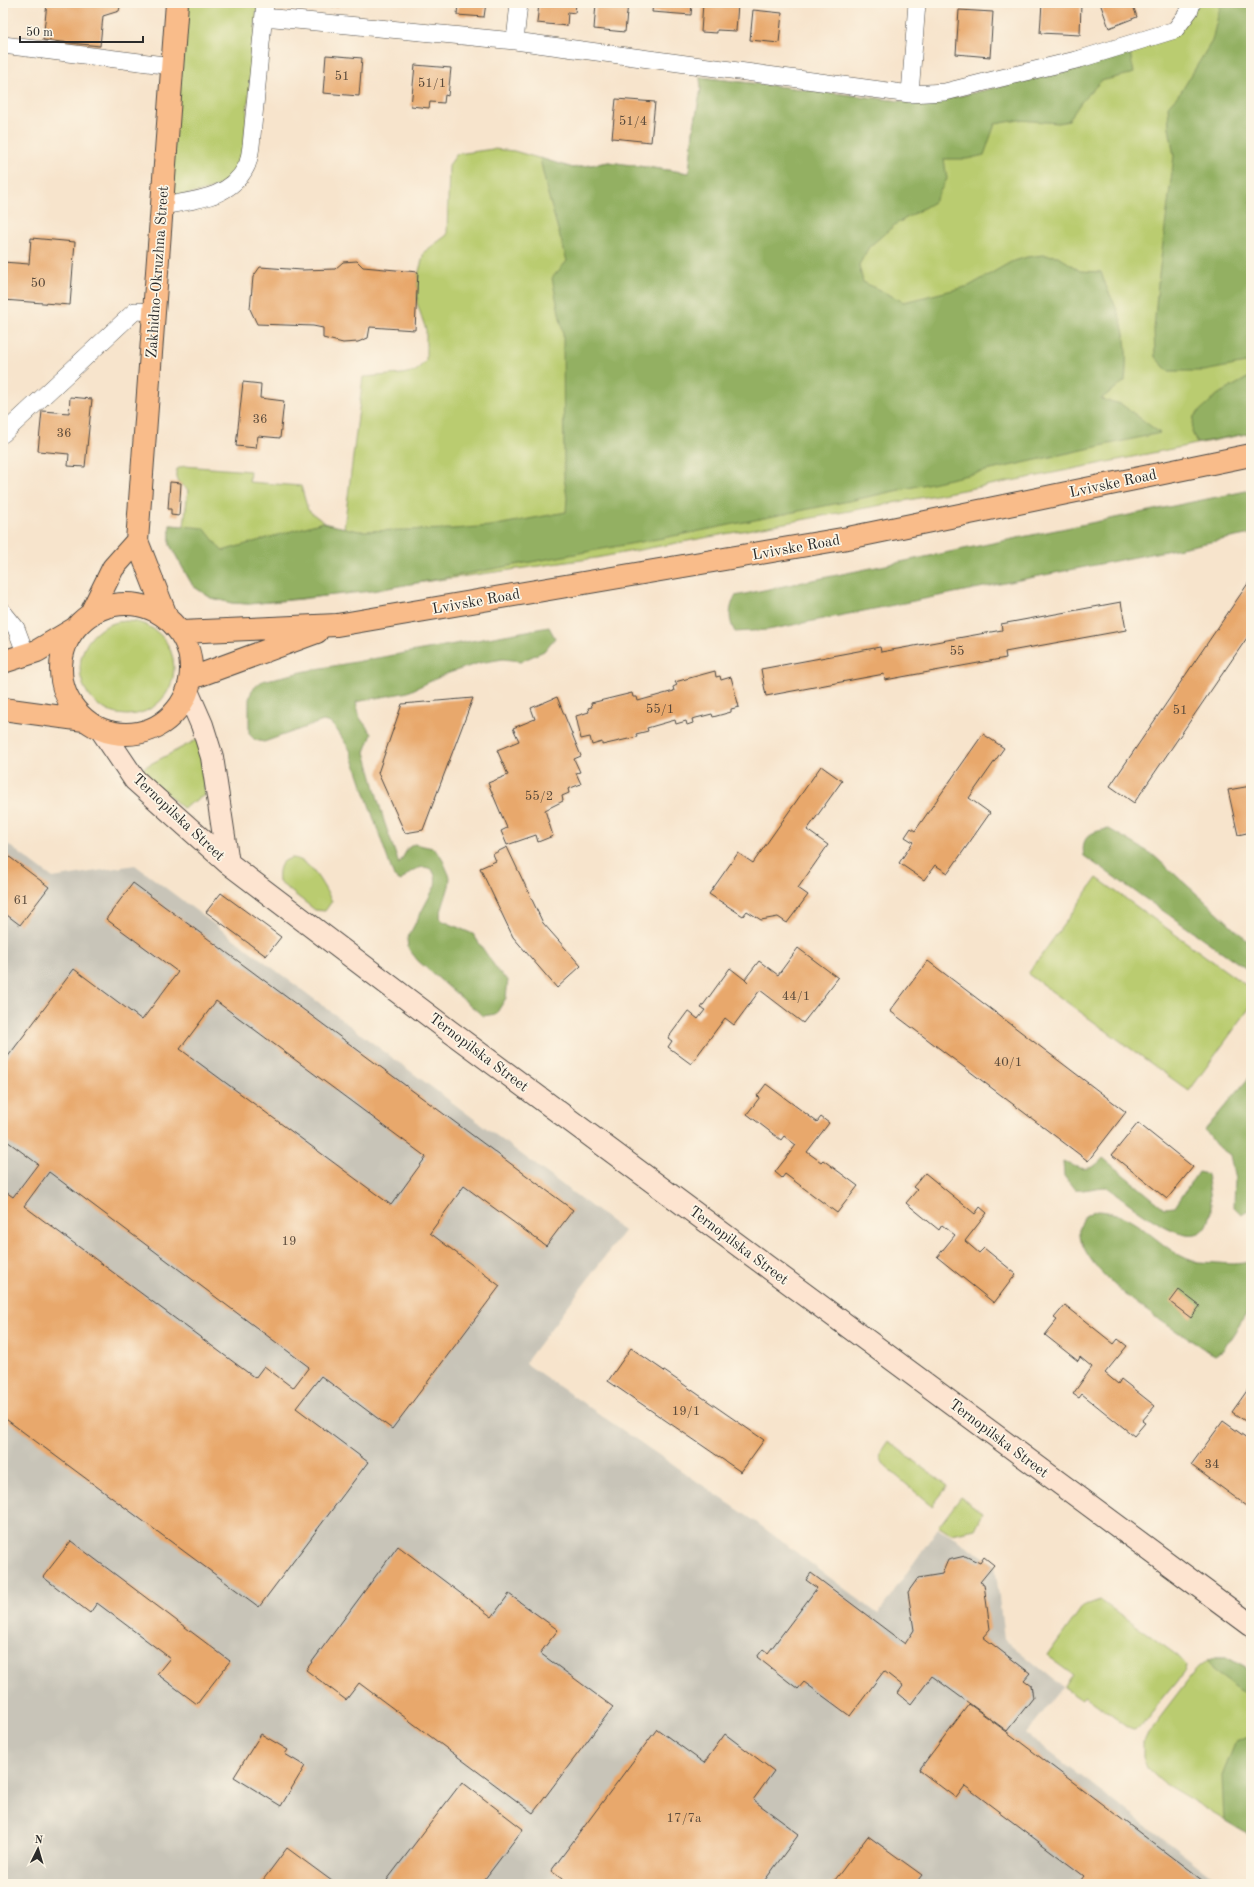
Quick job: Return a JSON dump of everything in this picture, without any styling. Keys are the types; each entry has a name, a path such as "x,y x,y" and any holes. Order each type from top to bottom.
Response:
{"main road":[{"name":"Zakhidno-Okruzhna Street","path":"174,625 137,541 177,3"},
{"name":"Lvivske Road","path":"174,625 337,624 848,538 1251,455"},
{"path":"93,725 71,705 62,686 60,666 64,646 82,622 113,568 137,541"},
{"path":"3,662 37,651 108,606 129,604 149,608 174,625 190,651 190,685 177,711 162,725 143,733 122,735 93,725 3,709"},
{"name":"Lvivske Road","path":"190,685 337,624"},
{"name":"Ternopilska Street","path":"190,685 212,757 228,863"},
{"name":"Ternopilska Street","path":"93,725 135,780 228,863 448,1030 1251,1624"}],"street":[{"path":"515,41 519,3"},
{"path":"910,94 917,3"},
{"path":"162,206 213,197 236,181 247,167 251,146 265,10 515,41 910,94 945,92 1102,52 1175,30 1191,6"},
{"path":"3,45 172,66"},
{"path":"3,434 135,311 154,312"},
{"path":"3,612 16,628 26,655"}],"shaded area":[{"path":"3,841 53,878 135,865 624,1231 525,1363 756,1522 878,1614 938,1528 995,1564 1004,1639 1063,1687 1026,1734 1222,1884 3,1884"}],"green space":[{"path":"184,3 258,3 244,145 240,164 235,173 220,185 200,192 170,197"},
{"path":"1196,3 1251,3 1251,433 1038,476 596,558 302,599 249,604 232,603 211,598 193,586 170,545 170,525 184,526 188,490 180,484 176,473 177,469 184,466 250,471 249,482 301,486 308,510 326,524 344,528 363,377 402,374 416,371 426,360 426,330 417,303 418,275 424,252 447,235 449,165 457,154 493,149 514,151 573,168 609,162 689,173 693,132 701,89 700,77 925,104 1085,67 1168,38"},
{"path":"1221,3 1251,3 1251,362 1204,371 1168,371 1155,357 1154,329 1158,283 1174,156 1169,128 1168,106 1181,92 1212,41"},
{"path":"1129,48 1134,73 1101,81 1082,101 1068,121 1059,123 1019,120 995,124 984,155 967,159 944,159 947,179 934,202 896,224 869,247 859,265 863,282 904,302 969,286 1011,262 1027,257 1043,255 1058,256 1080,271 1101,272 1120,318 1124,332 1126,360 1125,381 1101,399 1121,404 1160,433 849,501 690,533 372,591 249,604 232,603 211,598 193,586 170,545 170,525 204,528 222,551 323,522 359,531 453,529 491,526 566,512 567,498 564,477 563,333 552,278 567,261 547,191 540,158 573,168 609,162 689,173 693,132 701,89 700,77 925,104 1085,67"},
{"path":"1251,376 1251,433 1197,443 1192,432 1194,416 1217,395"},
{"path":"1251,490 1251,534 768,630 735,632 731,623 731,605 735,596"},
{"path":"127,621 145,624 160,635 171,650 174,668 171,686 160,701 145,712 127,715 109,712 94,701 83,686 80,668 83,650 94,635 109,624"},
{"path":"549,627 555,638 544,651 522,661 503,659 479,663 446,674 408,692 356,702 360,718 372,734 365,752 384,821 399,864 408,848 414,844 433,848 441,856 450,877 449,886 440,915 441,920 473,934 500,974 508,980 506,998 496,1014 483,1016 418,961 408,948 407,939 435,886 435,876 431,869 424,867 412,871 401,881 394,877 350,750 337,730 330,723 323,721 264,742 255,740 249,734 249,699 252,690 262,681 311,670"},
{"path":"200,738 205,795 183,808 139,770"},
{"path":"1109,829 1152,854 1251,944 1251,972 1084,856 1083,849 1086,839 1097,831"},
{"path":"292,858 305,863 316,874 332,901 325,911 315,910 279,882 280,867 284,861"},
{"path":"1097,878 1251,989 1251,1006 1189,1091 1028,974"},
{"path":"1251,1075 1251,1209 1241,1214 1234,1207 1235,1179 1230,1155 1216,1145 1205,1130"},
{"path":"1103,1158 1164,1208 1175,1207 1198,1172 1207,1174 1211,1212 1203,1230 1192,1234 1178,1232 1145,1215 1107,1187 1075,1190 1064,1176 1063,1161 1079,1168 1089,1168"},
{"path":"1094,1211 1109,1212 1135,1223 1168,1248 1193,1261 1234,1264 1251,1261 1251,1307 1223,1350 1215,1355 1150,1313 1128,1297 1092,1262 1082,1244 1080,1226 1085,1216"},
{"path":"888,1441 948,1486 932,1506 883,1463 881,1460 881,1454"},
{"path":"961,1497 983,1513 975,1529 951,1534 939,1526"},
{"path":"1100,1600 1178,1656 1186,1665 1185,1671 1139,1728 1134,1730 1129,1728 1085,1696 1082,1700 1064,1688 1073,1675 1047,1656 1083,1606"},
{"path":"1216,1657 1226,1657 1251,1671 1251,1836 1162,1782 1147,1768 1143,1756 1143,1744 1148,1733 1197,1669 1207,1661"},
{"path":"1216,1657 1226,1657 1251,1671 1251,1697 1213,1670 1207,1661"},
{"path":"1251,1735 1251,1836 1224,1820 1222,1776 1236,1741"}],"building":[{"path":"47,3 121,3 119,11 103,16 100,46 43,40"},
{"path":"303,3 314,3 314,5"},
{"path":"325,3 338,3 338,7 324,6"},
{"path":"458,3 486,3 484,17 457,15"},
{"path":"539,3 576,3 575,13 568,12 567,26 537,23"},
{"path":"596,3 628,3 625,32 594,29"},
{"path":"653,3 692,3 691,15 652,12"},
{"path":"703,3 738,4 736,31 717,30 717,33 701,32"},
{"path":"1042,3 1081,3 1080,35 1040,33"},
{"path":"1100,3 1132,3 1137,17 1109,28"},
{"path":"753,10 782,13 779,43 750,40"},
{"path":"959,10 993,12 990,57 956,54"},
{"path":"326,55 362,58 359,96 323,93"},
{"path":"415,65 451,68 448,96 445,95 444,103 430,102 429,108 411,106"},
{"path":"616,99 655,102 651,142 612,138"},
{"path":"31,238 75,242 70,305 3,300 3,262 29,264"},
{"path":"357,261 363,267 418,272 415,330 370,327 368,338 358,342 343,343 323,338 323,328 313,326 257,324 250,309 253,277 260,267 302,270 335,269 343,262"},
{"path":"243,382 261,384 260,398 284,401 280,438 258,436 256,448 236,446"},
{"path":"70,397 92,399 85,467 68,466 69,454 38,451 42,411 69,413"},
{"path":"170,482 181,483 179,516 171,515 171,509 168,509"},
{"path":"1251,579 1251,632 1134,803 1110,786"},
{"path":"1121,602 1126,630 1005,652 1006,658 885,680 884,674 766,696 761,669 880,647 881,652 1002,630 1001,624"},
{"path":"715,671 716,677 720,676 721,680 731,677 739,707 731,709 731,712 713,717 712,714 692,719 693,723 687,725 686,721 676,724 675,720 647,728 648,731 636,734 637,737 602,745 602,742 592,745 590,737 581,739 576,716 589,712 588,708 592,707 591,703 632,693 633,697 637,697 638,701 674,691 673,687 677,685 675,682"},
{"path":"557,697 581,756 574,759 580,772 576,773 581,784 568,789 569,793 562,796 563,801 545,810 553,836 538,842 536,835 507,845 501,831 507,828 488,783 508,775 497,750 519,741 513,728 535,719 531,708"},
{"path":"473,698 423,830 405,833 378,773 402,704"},
{"path":"983,734 1004,748 969,798 990,813 948,873 935,865 924,880 899,863 913,842 905,837 911,828 915,831"},
{"path":"821,766 842,781 807,830 828,845 798,888 808,895 787,923 778,917 761,920 747,911 743,916 709,894 738,853 753,863"},
{"path":"1251,786 1251,832 1238,835 1228,790"},
{"path":"507,847 543,923 581,966 557,988 513,937 480,868 496,861 493,854"},
{"path":"3,852 49,887 20,925 3,912"},
{"path":"133,883 573,1210 546,1246 464,1186 430,1233 500,1286 392,1429 321,1376 296,1408 368,1462 259,1607 3,1417 3,1190 13,1197 38,1164 3,1138 3,1063 74,969 142,1020 178,972 106,919","holes":["216,1001 426,1157 391,1205 180,1049","49,1172 309,1367 293,1388 264,1366 255,1378 24,1206"]},
{"path":"221,893 281,937 266,956 206,912"},
{"path":"798,948 838,978 803,1023 760,990 734,1025 725,1018 691,1064 668,1047 672,1041 668,1038 688,1011 698,1019 705,1010 701,1008 730,968 748,982 745,979 759,961 778,975"},
{"path":"928,961 1126,1112 1088,1161 890,1011"},
{"path":"766,1084 817,1122 821,1117 829,1123 807,1152 821,1162 823,1160 858,1186 837,1213 785,1174 782,1178 775,1172 796,1145 784,1136 781,1140 747,1114 760,1097 757,1096"},
{"path":"1138,1123 1193,1167 1167,1199 1112,1155"},
{"path":"925,1173 975,1214 980,1207 987,1213 965,1241 979,1253 984,1248 1016,1274 994,1303 937,1257 955,1235 942,1225 939,1230 906,1203 917,1190 913,1187"},
{"path":"1179,1290 1200,1306 1191,1318 1170,1302"},
{"path":"1065,1305 1114,1344 1118,1339 1127,1346 1105,1373 1118,1384 1121,1379 1155,1406 1142,1421 1145,1423 1134,1436 1082,1394 1079,1398 1073,1394 1092,1367 1080,1357 1078,1361 1045,1335 1057,1320 1054,1318"},
{"path":"631,1348 764,1440 741,1472 608,1381"},
{"path":"1251,1385 1251,1425 1232,1412"},
{"path":"1223,1421 1251,1441 1251,1509 1191,1465"},
{"path":"71,1541 230,1661 197,1704 157,1674 170,1658 97,1603 90,1613 43,1577"},
{"path":"398,1546 492,1617 509,1594 558,1630 540,1653 613,1707 533,1813 359,1683 346,1700 306,1670"},
{"path":"965,1556 980,1563 984,1557 994,1565 980,1582 984,1584 990,1629 983,1637 1030,1673 1024,1680 1031,1685 1033,1698 1007,1731 932,1676 911,1704 898,1693 903,1686 884,1671 850,1716 804,1682 798,1689 757,1657 763,1649 768,1653 817,1588 806,1580 811,1573 905,1644 914,1630 908,1592 918,1578 942,1574 948,1560"},
{"path":"969,1704 1207,1884 1078,1884 1084,1876 965,1786 956,1798 919,1770"},
{"path":"657,1729 704,1763 725,1734 774,1771 753,1800 799,1834 762,1884 569,1884 551,1871"},
{"path":"261,1734 288,1750 285,1754 305,1766 281,1806 234,1777"},
{"path":"462,1782 523,1829 481,1884 392,1884 387,1880"},
{"path":"868,1836 922,1875 915,1884 832,1884"},
{"path":"287,1848 336,1884 260,1884"}]}
